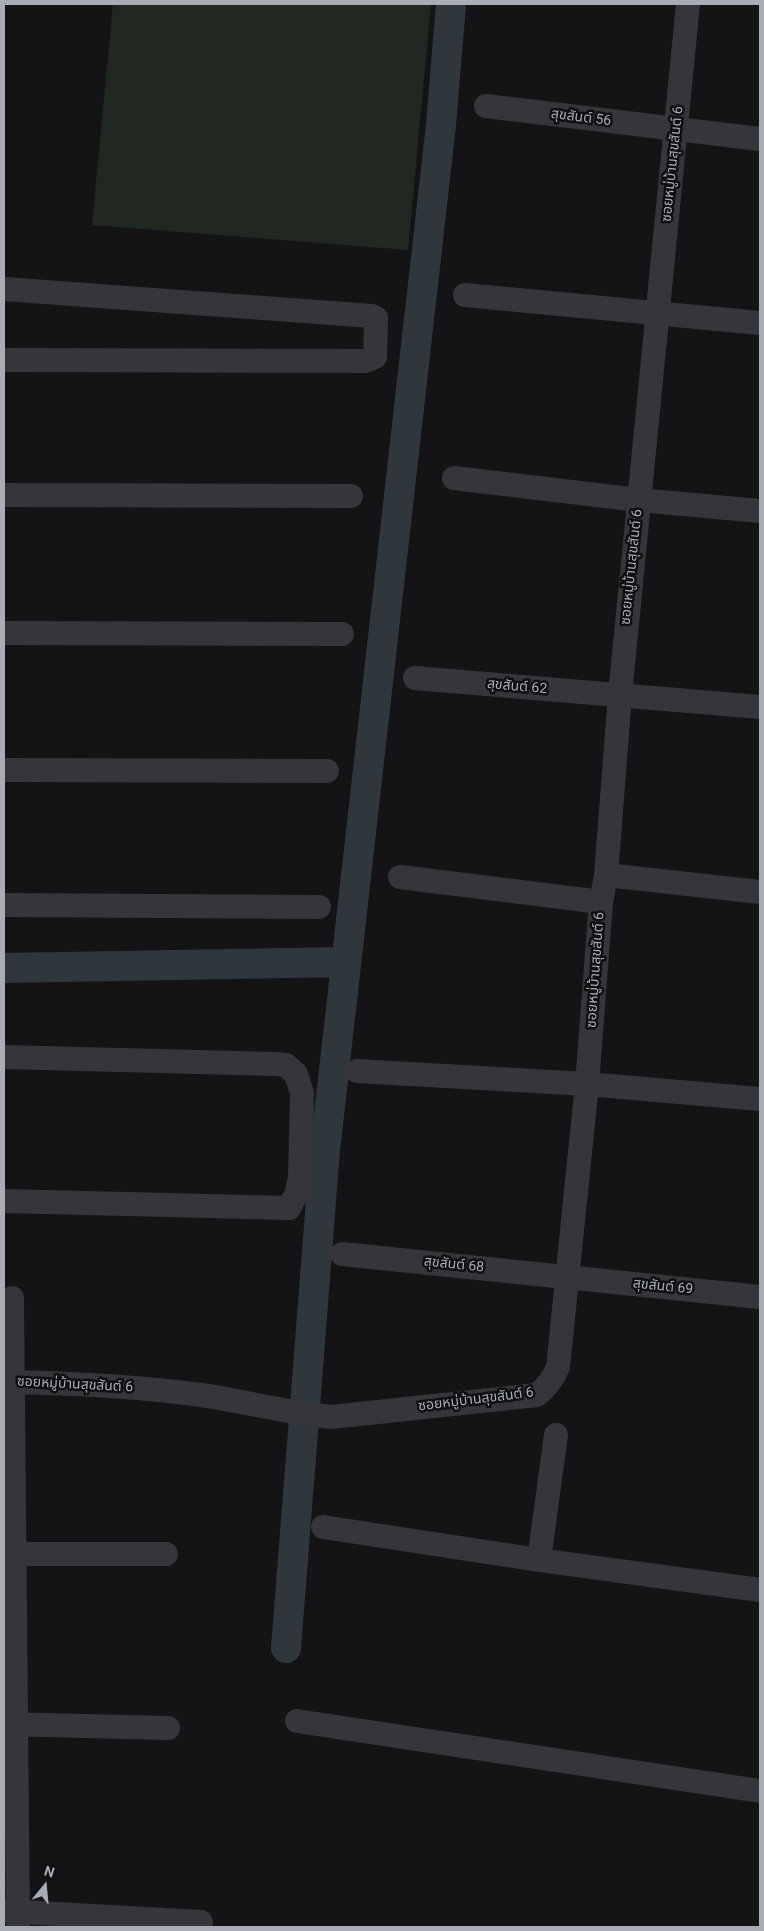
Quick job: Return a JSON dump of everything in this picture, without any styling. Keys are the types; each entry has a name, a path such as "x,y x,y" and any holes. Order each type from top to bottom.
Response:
{"street":[{"name":"ซอยหมู่บ้านสุขสันต์ 6","path":"8,1382 114,1385 202,1395 276,1410 331,1417 537,1395 547,1386 558,1367 587,1084 620,696 688,4"},
{"name":"สุขสันต์ 56","path":"486,106 760,139"},
{"path":"4,289 372,316 376,318 376,321 375,357 365,361 4,360"},
{"path":"465,295 760,323"},
{"path":"454,478 639,500 760,511"},
{"path":"4,495 351,496"},
{"path":"4,633 342,634"},
{"name":"สุขสันต์ 62","path":"414,678 760,707"},
{"path":"4,770 328,771"},
{"path":"606,875 760,892"},
{"path":"400,877 601,902"},
{"path":"4,905 319,907"},
{"path":"4,1057 286,1065 296,1074 302,1093 300,1177 296,1195 289,1208 4,1201"},
{"path":"357,1071 587,1084 760,1099"},
{"name":"สุขสันต์ 68","path":"342,1254 566,1276"},
{"name":"สุขสันต์ 69","path":"566,1276 760,1297"},
{"path":"12,1298 8,1382 13,1917 201,1922"},
{"path":"539,1560 556,1435"},
{"path":"323,1527 539,1560 760,1590"},
{"path":"10,1554 166,1554"},
{"path":"297,1721 760,1791"},
{"path":"10,1724 168,1728"}],"shaded area":[{"path":"113,4 431,4 408,250 92,225"}],"waterway":[{"path":"286,1648 325,1150 441,125 451,4"},
{"path":"4,968 345,962"}]}
